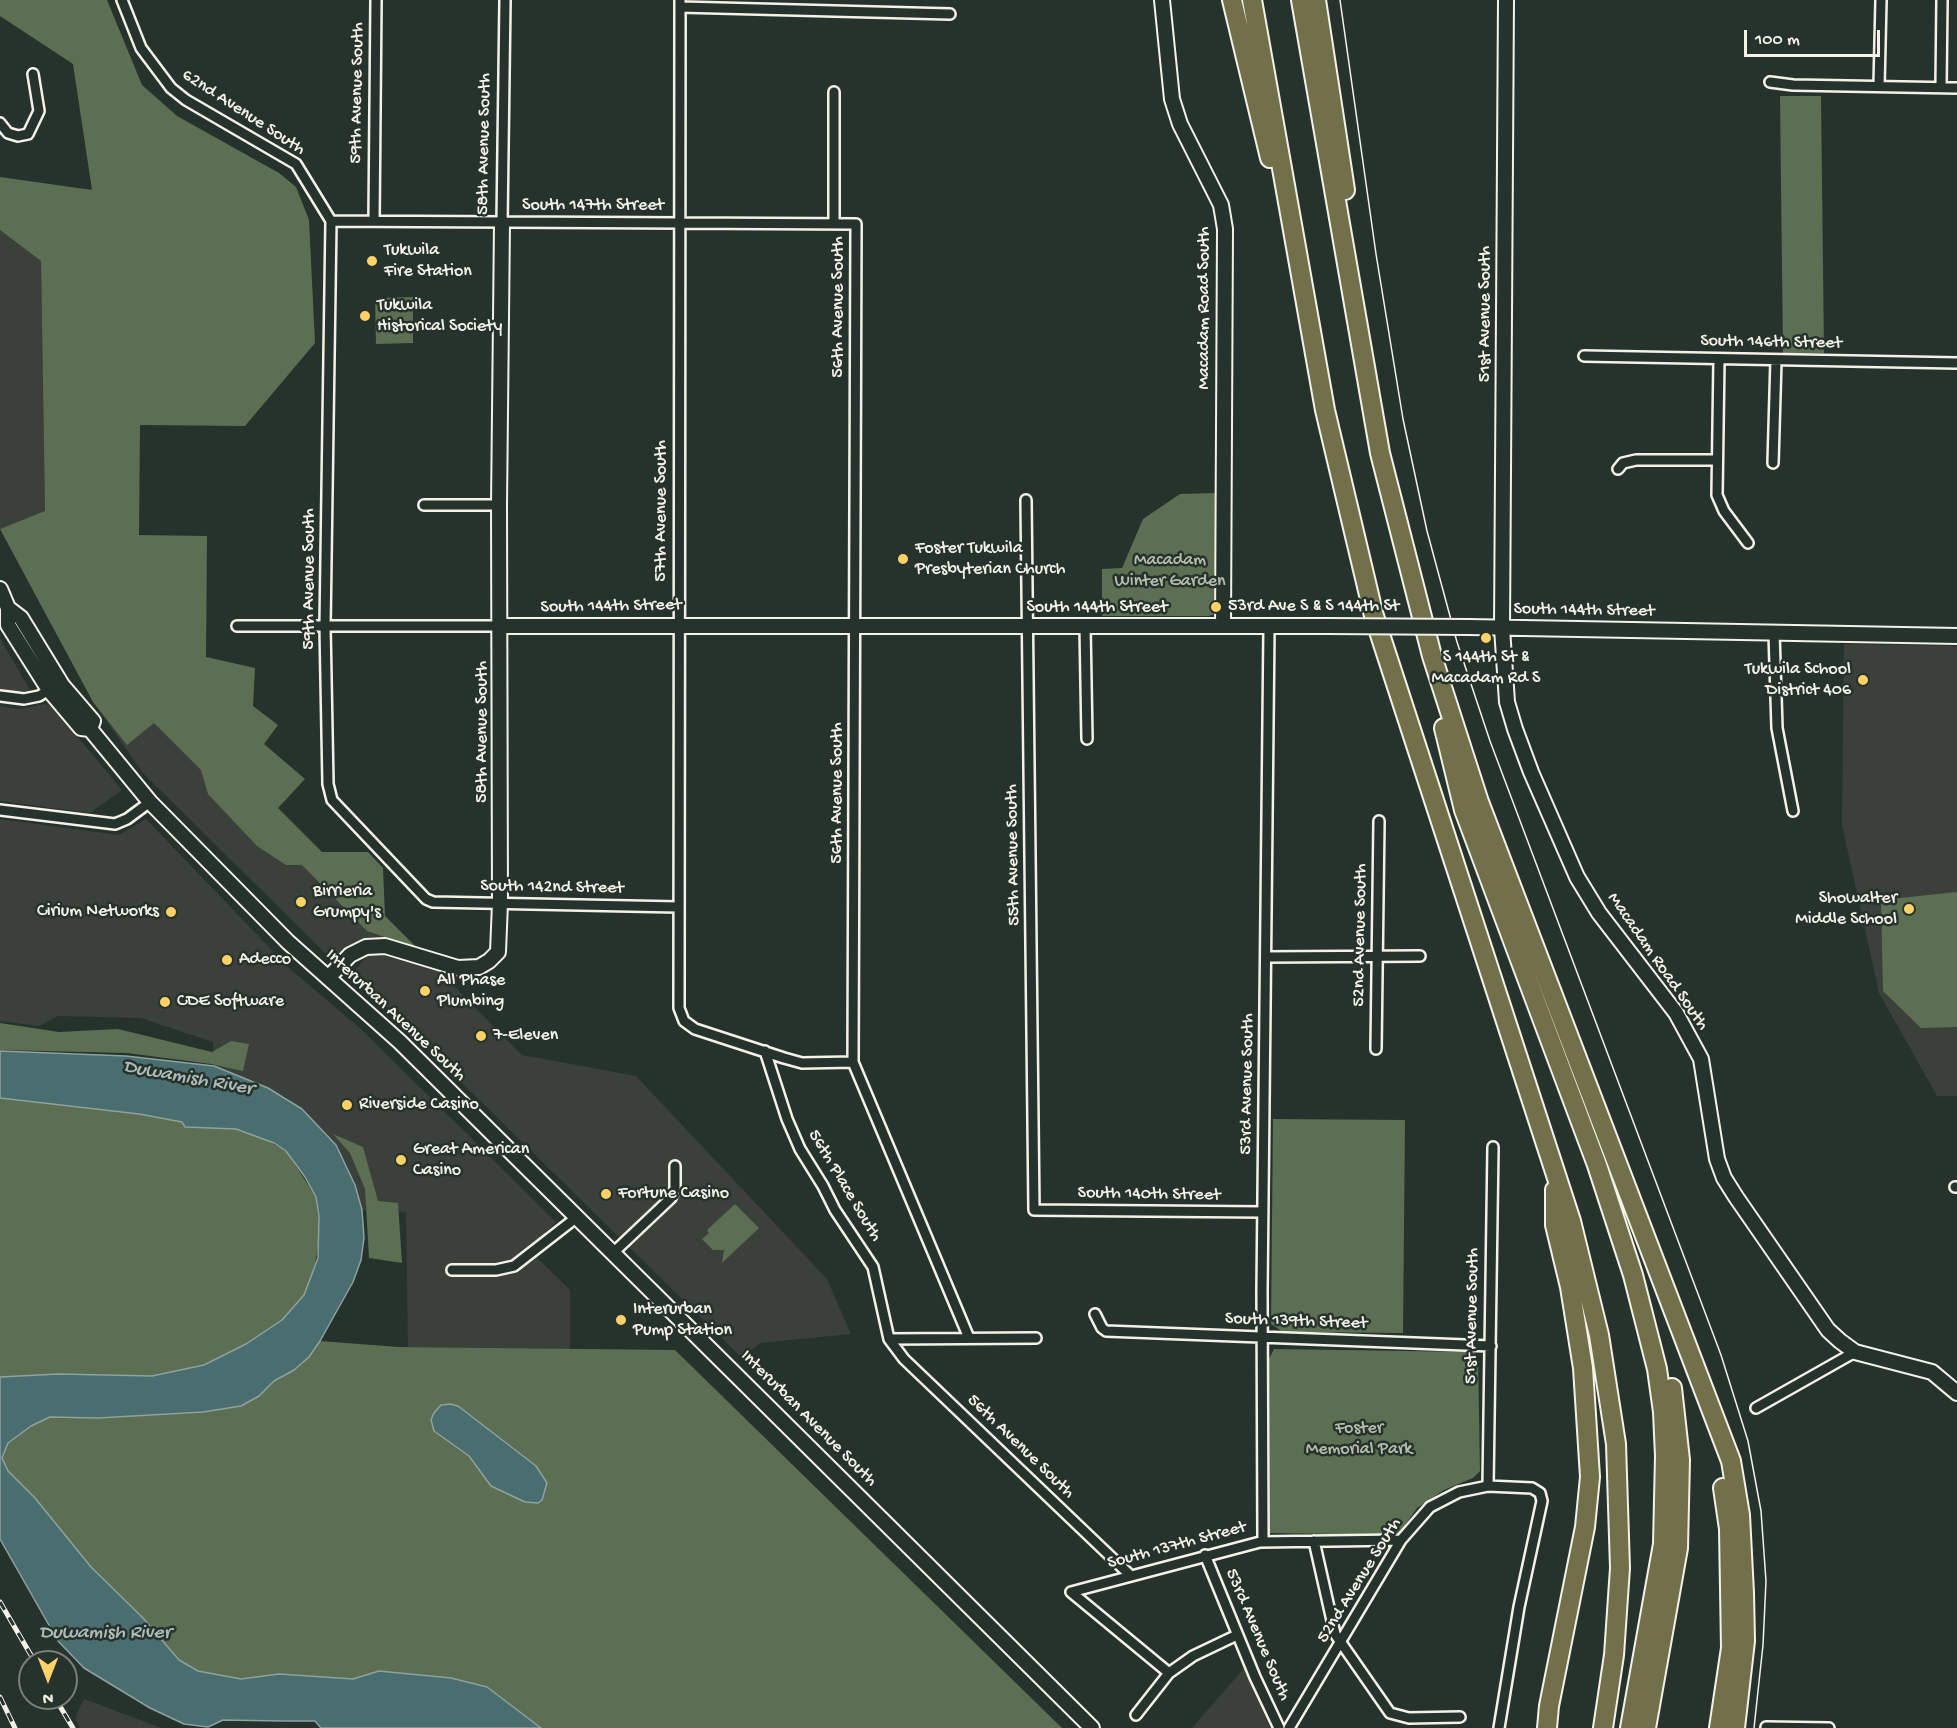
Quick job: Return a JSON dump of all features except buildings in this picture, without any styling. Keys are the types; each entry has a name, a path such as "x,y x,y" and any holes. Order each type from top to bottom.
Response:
{"highway":[{"path":"1232,0 1300,276"},
{"path":"1252,0 1330,433 1374,616 1555,1176 1587,1279 1599,1335 1616,1444 1620,1568 1614,1655 1603,1728"},
{"path":"1300,0 1380,453 1431,656 1448,751 1464,810 1597,1165 1644,1310 1657,1369 1664,1445 1663,1544 1630,1728"},
{"path":"1316,0 1351,225 1358,332"},
{"path":"1431,656 1479,802 1643,1237 1718,1422 1731,1461 1740,1515 1744,1641 1735,1728"},
{"path":"1547,1728 1549,1706 1585,1527 1590,1477 1583,1368 1570,1287 1555,1225 1555,1176"},
{"path":"1643,1237 1646,1282 1663,1342 1673,1393 1679,1442 1681,1493 1678,1548 1646,1728"},
{"path":"1693,1364 1720,1469 1729,1528 1731,1648 1719,1728"}],"street":[{"name":"62nd Avenue South","path":"122,0 141,48 171,87 186,100 296,164 331,221"},
{"name":"59th Avenue South","path":"374,221 376,0"},
{"name":"58th Avenue South","path":"328,978 350,955 374,945 385,946 458,968 478,967 494,957 500,942 499,505 505,0"},
{"name":"Macadam Road South","path":"1162,0 1172,99 1180,124 1221,205 1224,229 1223,626"},
{"name":"51st Avenue South","path":"1502,628 1506,0"},
{"path":"1879,86 1881,0"},
{"path":"1941,87 1942,0"},
{"path":"680,3 950,14"},
{"name":"57th Avenue South","path":"680,3 678,1000 684,1021 695,1029 765,1051"},
{"path":"0,123 8,133 18,136 28,134 39,111 33,74"},
{"path":"1770,82 1793,85 1957,88"},
{"name":"56th Avenue South","path":"834,92 834,224"},
{"name":"South 147th Street","path":"331,221 856,224"},
{"name":"59th Avenue South","path":"331,221 325,626 329,793 338,807 426,899"},
{"name":"56th Avenue South","path":"856,224 854,1062 969,1338"},
{"name":"South 146th Street","path":"1584,356 1957,363"},
{"path":"1719,359 1717,460 1719,503 1748,543"},
{"path":"1773,463 1776,360"},
{"path":"1617,469 1623,463 1636,460 1717,460"},
{"name":"55th Avenue South","path":"1026,500 1034,1210"},
{"path":"424,505 499,505"},
{"name":"Interurban Avenue South","path":"0,589 8,608 8,624 50,690 81,728 90,729 150,802 288,942 400,1042 614,1252 1092,1728"},
{"name":"Interurban Avenue South","path":"8,608 21,618 62,685 93,722 90,729"},
{"name":"South 144th Street","path":"237,626 678,624 1328,626 1957,636"},
{"path":"1085,626 1087,739"},
{"name":"53rd Avenue South","path":"1263,1541 1262,1338 1269,627"},
{"name":"Macadam Road South","path":"1502,628 1507,702 1531,772 1577,877 1599,913 1676,1013 1701,1059 1708,1089 1714,1145 1724,1178 1828,1330 1855,1352 1932,1372 1957,1393"},
{"path":"1774,633 1777,728 1793,810"},
{"path":"0,696 24,699 39,696 50,690"},
{"path":"0,810 115,824 127,819 150,802"},
{"name":"52nd Avenue South","path":"1376,1049 1379,821"},
{"name":"South 142nd Street","path":"426,899 441,904 678,907"},
{"path":"1266,957 1420,956"},
{"path":"765,1051 802,1063 854,1062"},
{"name":"56th Place South","path":"765,1051 786,1119 800,1149 824,1186 835,1210 873,1267 890,1339"},
{"name":"51st Avenue South","path":"1488,1486 1493,1147"},
{"path":"614,1252 671,1198 675,1189 675,1167"},
{"name":"South 140th Street","path":"1034,1210 1263,1212"},
{"path":"452,1270 496,1270 514,1266 578,1217"},
{"name":"South 139th Street","path":"1095,1314 1106,1331 1491,1346"},
{"path":"890,1339 1036,1338"},
{"name":"56th Avenue South","path":"890,1339 904,1359 1131,1576"},
{"path":"1756,1408 1855,1352"},
{"name":"52nd Avenue South","path":"1289,1728 1401,1540 1430,1507 1459,1492 1488,1486 1532,1488 1540,1493 1542,1501 1537,1534 1519,1607 1499,1728"},
{"name":"South 137th Street","path":"1168,1673 1071,1592 1263,1541 1401,1540"},
{"path":"1314,1541 1332,1627 1341,1644 1390,1713 1409,1718 1460,1717"},
{"name":"53rd Avenue South","path":"1205,1555 1237,1635 1279,1728"},
{"path":"1136,1714 1168,1673 1193,1656 1237,1635"},
{"path":"1767,1727 1829,1728"}],"shaded area":[{"path":"0,230 41,261 45,512 0,529"},
{"path":"0,638 31,692 0,691"},
{"name":"Showalter Middle School","path":"1844,644 1957,646 1957,1096 1937,1096 1879,993 1842,825"},
{"path":"144,668 205,735 417,948 372,938 334,957 326,954 143,773 93,702"},
{"path":"45,704 52,706 122,790 90,813 0,801 0,706 20,709"},
{"path":"0,819 119,835 146,819 290,969 361,1029 556,1222 528,1249 570,1290 570,1349 408,1347 406,1212 362,1210 347,1165 322,1129 286,1097 214,1066 213,1042 141,1018 58,1016 39,1026 0,1021"},
{"path":"374,953 440,972 522,1055 636,1076 827,1279 851,1334 760,1343 742,1358 355,978 354,971 367,956"},
{"path":"1245,1667 1270,1728 1192,1728"},
{"path":"84,1699 161,1728 80,1728 75,1718"}],"green space":[{"path":"0,0 107,0 142,85 177,116 279,173 296,187 309,220 315,343 245,426 140,425 139,535 207,536 206,657 255,668 253,706 278,725 264,744 305,779 278,808 322,852 368,852 383,868 385,916 417,948 367,931 302,865 286,865 257,846 208,794 201,770 154,723 127,745 93,702 0,529 45,511 41,261 0,230 0,177 92,190 73,64 0,16"},
{"path":"1780,96 1821,96 1824,353 1783,354"},
{"path":"413,297 413,343 376,344 375,298"},
{"name":"Macadam Winter Garden","path":"1216,493 1214,614 1209,616 1102,616 1102,569 1122,568 1143,519 1180,494"},
{"path":"1957,892 1957,1027 1921,1028 1883,991 1881,900"},
{"path":"0,1023 59,1032 118,1029 212,1052 231,1041 249,1044 243,1071 211,1064 127,1053 0,1050"},
{"path":"0,1098 139,1114 182,1122 185,1127 236,1129 261,1137 286,1151 316,1197 320,1233 314,1272 304,1295 292,1308 320,1341 398,1347 675,1350 1062,1728 541,1728 487,1687 451,1678 379,1671 353,1679 279,1674 241,1679 198,1671 179,1660 143,1618 91,1567 62,1531 0,1473"},
{"path":"1273,1119 1405,1120 1403,1333 1283,1332 1271,1324"},
{"path":"333,1134 363,1147 378,1201 398,1203 402,1263 369,1258 365,1189 350,1153"},
{"path":"735,1204 759,1228 722,1263 724,1250 713,1250 702,1239 709,1233 707,1230"},
{"name":"Foster Memorial Park","path":"1274,1349 1473,1352 1478,1355 1480,1471 1473,1478 1444,1490 1417,1508 1398,1535 1270,1533 1269,1359"}],"water":[{"name":"Duwamish River","path":"0,1051 126,1056 214,1066 268,1088 302,1109 336,1145 355,1185 362,1210 364,1238 361,1260 353,1282 320,1341 309,1357 294,1370 274,1381 259,1396 241,1406 203,1412 98,1418 50,1417 31,1426 8,1443 2,1458 8,1471 35,1498 91,1567 143,1618 179,1660 198,1671 241,1679 279,1674 353,1679 379,1671 451,1678 487,1687 541,1728 321,1728 315,1721 223,1720 208,1727 184,1724 150,1708 84,1668 78,1662 78,1650 67,1650 58,1641 0,1539 0,1377 58,1374 152,1376 204,1365 246,1344 282,1320 304,1295 318,1258 319,1216 316,1197 305,1177 286,1151 274,1143 236,1129 185,1127 182,1122 139,1114 0,1098"},
{"path":"441,1405 458,1406 536,1466 547,1483 542,1500 538,1503 525,1502 491,1486 469,1456 434,1431 431,1420 434,1413"}],"tram line":[{"path":"1340,0 1376,254 1403,419 1427,531 1457,642 1490,741 1721,1355 1748,1441 1761,1511 1766,1581 1763,1645 1754,1728"}],"railway":[{"path":"0,1602 28,1650"},
{"path":"0,1697 15,1728"},
{"path":"62,1710 73,1728"}],"place":[{"name":"Tukwila Fire Station","path":"372,261"},
{"name":"Tukwila Historical Society","path":"365,316"},
{"name":"Foster Tukwila Presbyterian Church","path":"903,559"},
{"name":"53rd Ave S & S 144th St","path":"1216,607"},
{"name":"S 144th St & Macadam Rd S","path":"1486,638"},
{"name":"Tukwila School District 406","path":"1863,680"},
{"name":"Birrieria Grumpy's","path":"301,902"},
{"name":"Showalter Middle School","path":"1909,909"},
{"name":"Cirium Networks","path":"171,912"},
{"name":"Adecco","path":"227,960"},
{"name":"All Phase Plumbing","path":"425,991"},
{"name":"CDE Software","path":"165,1002"},
{"name":"7-Eleven","path":"481,1036"},
{"name":"Riverside Casino","path":"347,1105"},
{"name":"Great American Casino","path":"401,1160"},
{"name":"Fortune Casino","path":"606,1194"},
{"name":"Interurban Pump Station","path":"621,1320"}]}
